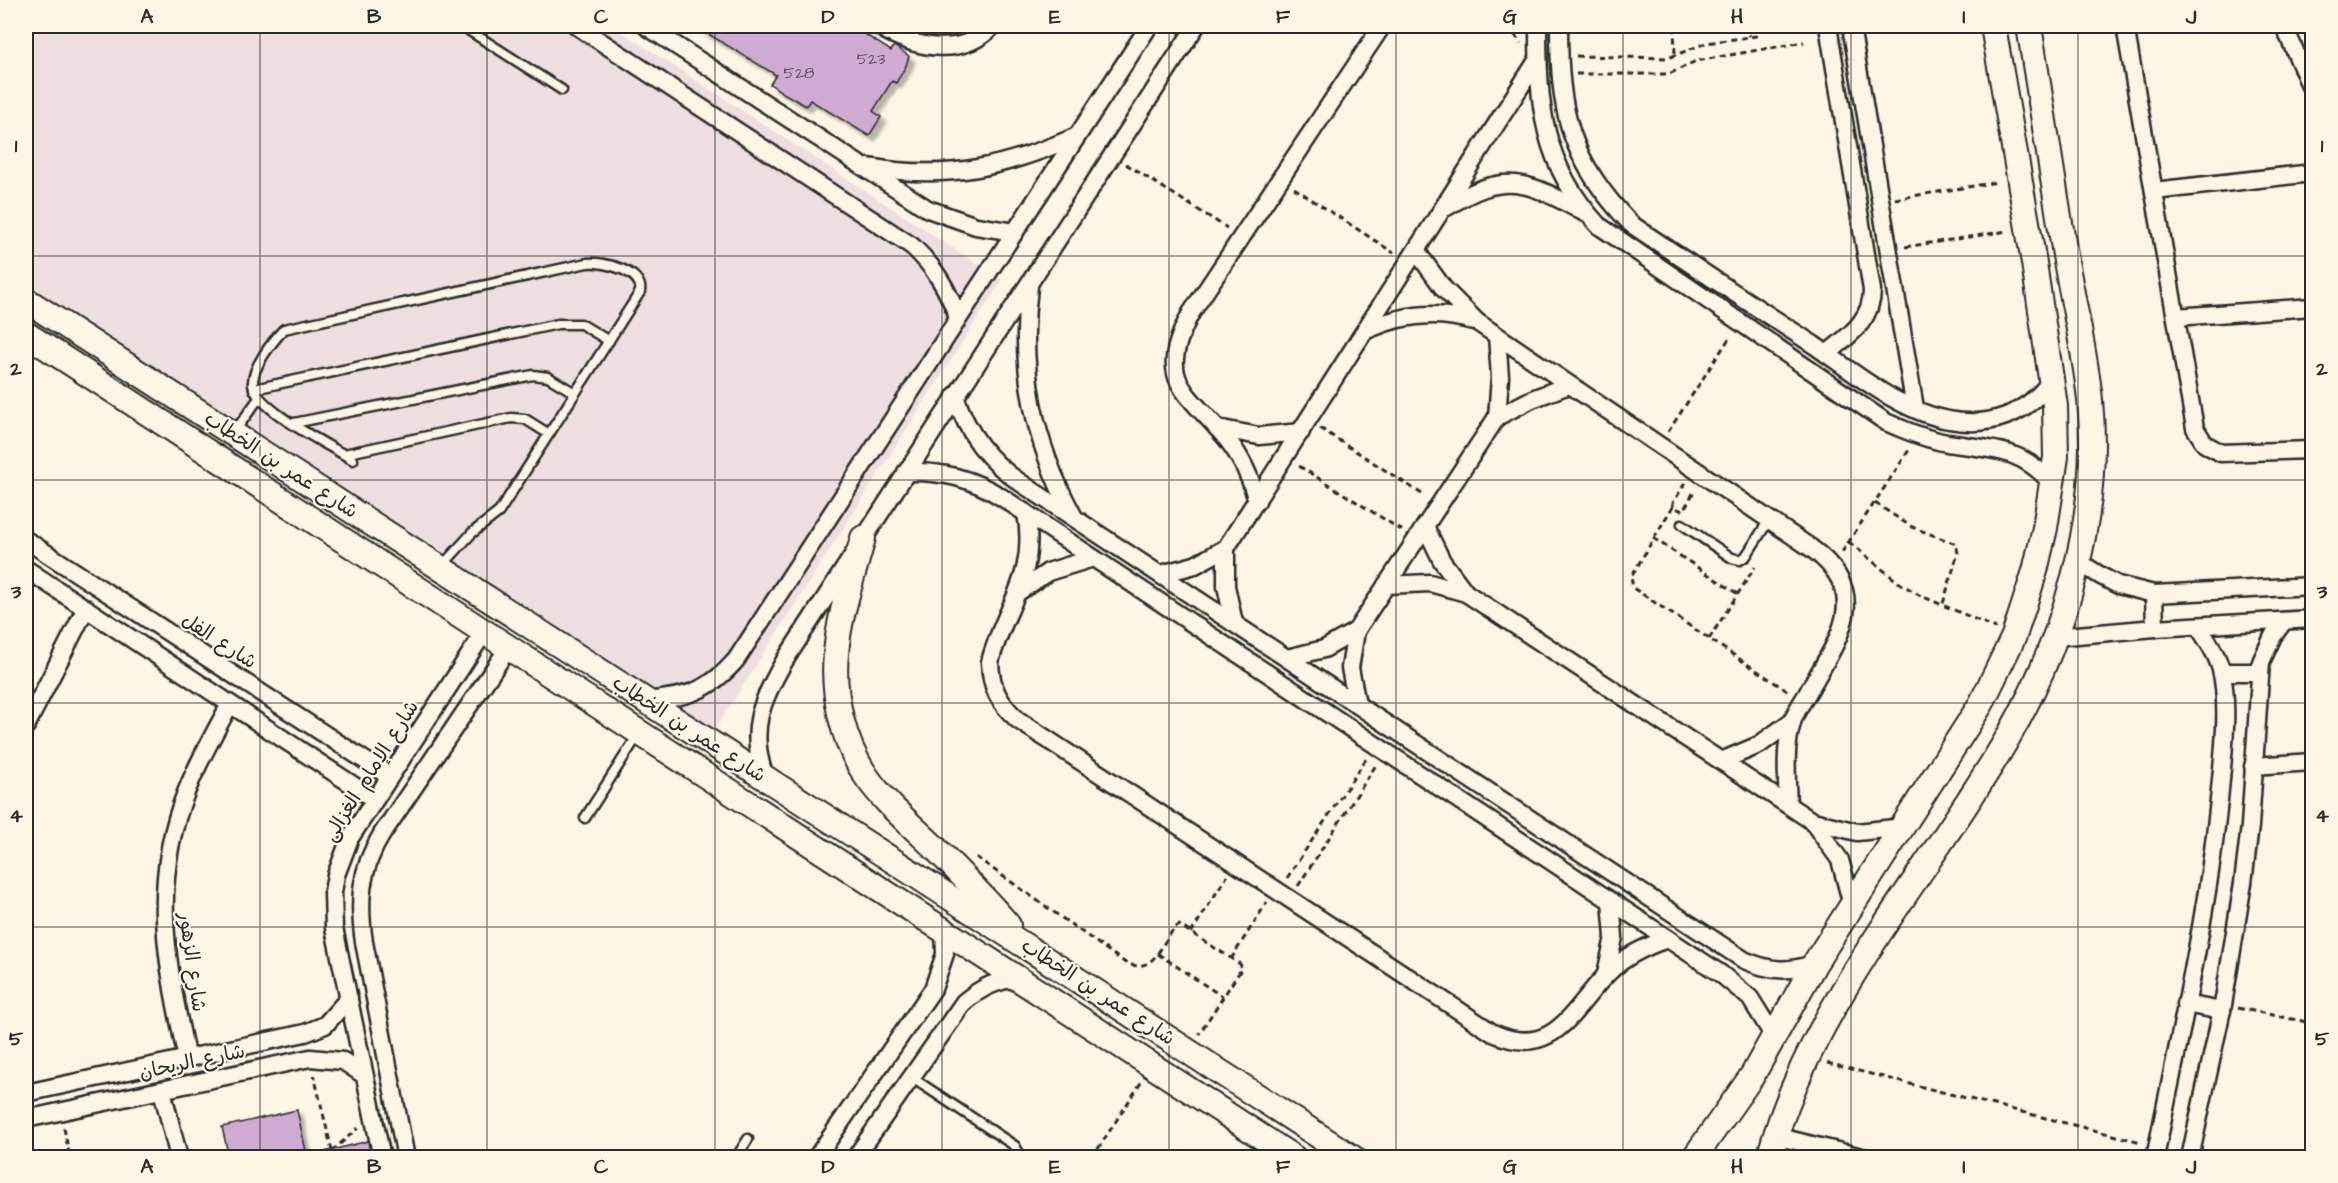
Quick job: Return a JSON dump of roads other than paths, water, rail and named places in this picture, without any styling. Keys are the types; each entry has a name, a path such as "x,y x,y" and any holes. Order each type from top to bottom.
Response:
{"street":[{"path":"577,26 912,246 929,261 941,279 958,318"},
{"path":"646,26 928,209 951,219 1015,232"},
{"path":"878,26 911,43 938,48 964,44 993,26"},
{"path":"646,701 681,697 701,691 718,679 736,660 1149,26"},
{"path":"765,777 757,756 756,734 762,705 785,660 1196,26"},
{"path":"1257,501 1246,469 1217,428 1190,401 1180,386 1174,368 1174,350 1191,313 1382,26"},
{"path":"1538,26 1538,85 1547,139 1557,166 1571,192 1609,235 1886,422 1918,436 2016,454 2040,470 2052,483"},
{"path":"1559,26 1559,74 1574,143 1588,171 1610,201 1631,224 1874,387 1938,418 1963,423 1997,420 2029,406 2052,379"},
{"path":"1827,354 1862,322 1872,302 1828,26"},
{"path":"1851,26 1915,408"},
{"path":"1694,1158 1752,1076 1815,963 1981,704 2014,636 2035,571 2052,483 2057,432 2052,379 2034,263 1993,26"},
{"path":"1866,1158 1772,1147 1807,1058 1836,1004 2007,739 2055,637 2079,556 2090,487 2090,399 2029,26"},
{"path":"2125,26 2195,428 2205,444 2212,450 2230,455 2313,450"},
{"path":"2284,26 2313,90"},
{"path":"1161,574 1195,565 1226,549 1538,58"},
{"path":"1842,110 1863,107"},
{"path":"862,166 914,173 956,172 1018,160 1077,136"},
{"path":"2154,191 2313,173"},
{"path":"1444,209 1478,190 1496,184 1515,183 1552,195 1589,215"},
{"path":"1638,255 1650,237"},
{"path":"2034,263 2066,257"},
{"path":"1413,258 1477,322 1811,548 1833,567 1845,590 1847,617 1841,633 1792,722 1787,763 1788,805"},
{"path":"1030,280 1025,351 1028,386 1044,454 1075,518"},
{"name":"شارع عمر بن الخطاب","path":"26,300 1353,1158"},
{"path":"2176,317 2313,307"},
{"path":"1367,330 1393,319 1421,314 1459,316 1477,322"},
{"name":"شارع عمر بن الخطاب","path":"26,334 1161,1070 1281,1154"},
{"path":"1357,704 1350,668 1356,631 1497,417 1500,377 1497,336"},
{"path":"1497,417 1532,399 1569,385"},
{"path":"955,396 970,431 992,461 1006,473 1744,960 1777,970 1794,971 1815,963"},
{"path":"1217,428 1259,436 1305,427"},
{"path":"906,472 947,474 986,487 1736,985 1761,1014 1773,1035"},
{"path":"302,513 318,489"},
{"path":"1026,513 1030,551 1020,591 1006,617 990,662 991,679 996,695 1005,709 1234,864 1493,1033 1509,1040 1531,1040 1552,1033 1570,1019 1606,974 1634,953 1668,939"},
{"path":"1421,533 1466,593"},
{"path":"863,538 840,624 836,655 836,686 841,717 851,747 865,775 886,800 972,886 1027,947"},
{"name":"شارع الفل","path":"26,540 389,776"},
{"path":"1226,549 1226,586 1234,623"},
{"path":"2079,556 2085,566 2109,580 2154,594 2313,586"},
{"path":"1020,591 1048,572 1093,558"},
{"path":"26,569 374,799"},
{"path":"1386,585 1430,583 1466,593 1812,821 1857,832 1904,827"},
{"path":"2154,594 2155,628"},
{"path":"26,726 86,608"},
{"path":"2055,637 2155,628 2313,619"},
{"path":"2190,1158 2222,1008 2243,883 2259,672 2266,648 2284,621"},
{"path":"2156,1152 2186,1004 2218,816 2224,721 2222,672 2214,652 2198,626"},
{"path":"1287,658 1324,649 1356,631"},
{"name":"شارع الإمام الغزالى","path":"382,1158 334,928 333,892 342,856 350,838 485,632"},
{"path":"406,1158 364,942 360,909 362,881 370,856 382,834 509,647"},
{"path":"551,674 564,670 568,664 570,658 567,649"},
{"path":"2222,672 2259,672"},
{"path":"600,706 600,690 606,684 616,681"},
{"name":"شارع الزهور","path":"187,1059 165,943 164,909 167,866 187,790 230,704"},
{"path":"1721,761 1759,745 1792,722"},
{"path":"2253,766 2313,762"},
{"path":"1444,790 1457,770"},
{"path":"1812,821 1840,860 1852,905"},
{"path":"1606,974 1614,937 1611,901"},
{"path":"816,1158 933,989 945,954 944,929"},
{"path":"855,1158 964,1002 987,985 1000,980 1020,978"},
{"name":"شارع الريحان","path":"26,1093 315,1030 333,1018 349,998"},
{"path":"2186,1004 2222,1008"},
{"path":"1161,1070 1187,1050"},
{"name":"شارع الريحان","path":"26,1119 310,1058 343,1061 364,1075"},
{"path":"162,1090 179,1158"}],"lane":[{"path":"462,26 562,90"},
{"path":"353,460 259,398 254,389 255,372 287,327 587,263 610,263 637,280 641,286 640,292 499,512 472,534 441,568"},
{"path":"254,389 558,324 581,324 609,341"},
{"path":"294,423 533,375 548,376 575,393"},
{"path":"233,434 259,398"},
{"path":"344,454 510,418 525,419 549,434"},
{"path":"1682,524 1732,558 1740,560 1746,556 1769,520"},
{"path":"585,818 640,732"},
{"path":"911,1077 1015,1146 1022,1158"},
{"path":"736,1158 748,1139"}]}
